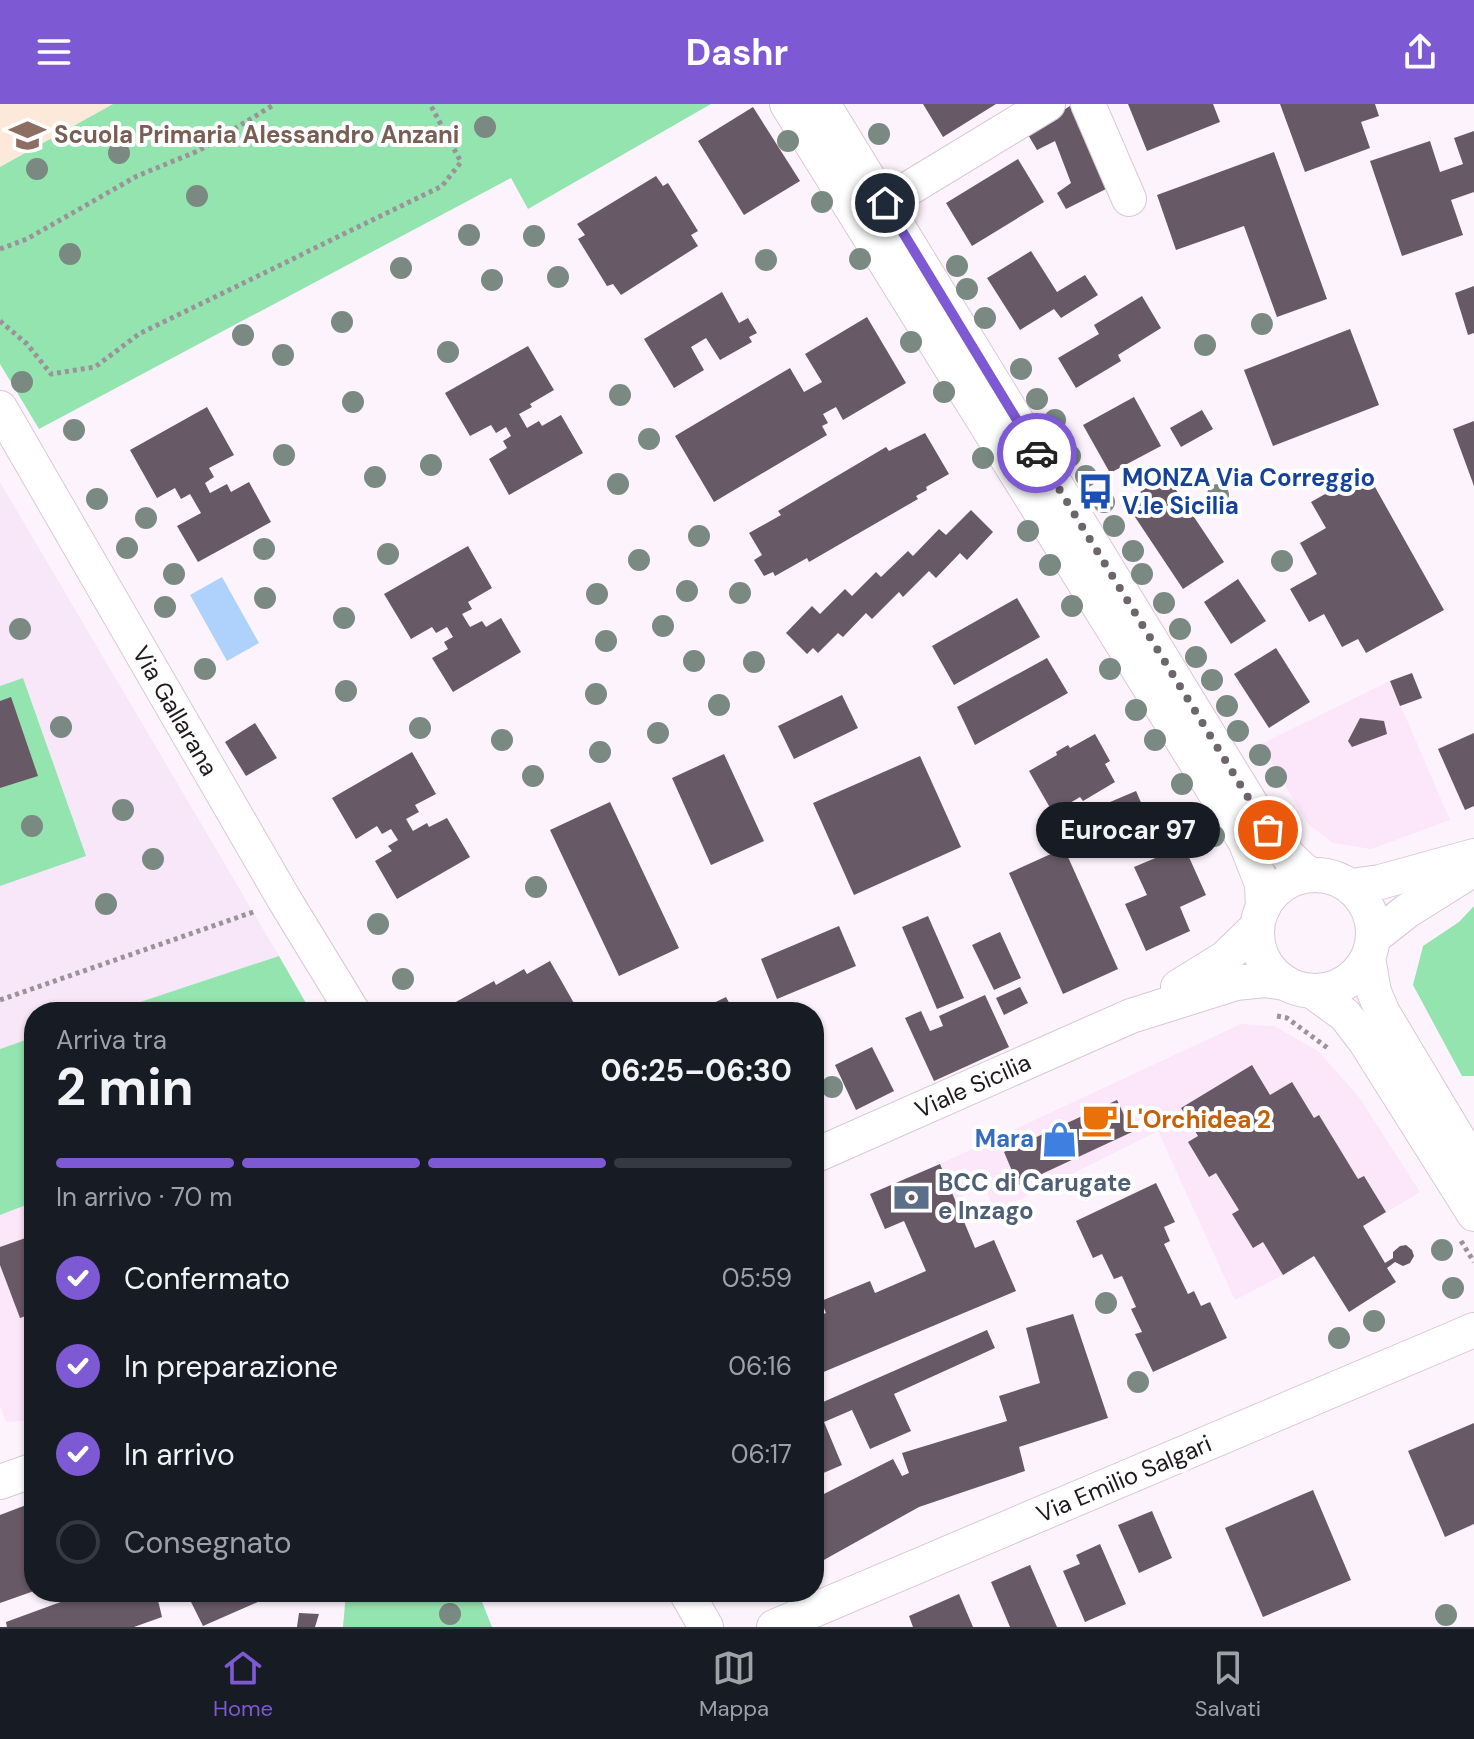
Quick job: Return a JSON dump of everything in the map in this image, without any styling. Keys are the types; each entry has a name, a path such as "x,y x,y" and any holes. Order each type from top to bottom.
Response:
{"street":[{"path":"787,104 1245,841 1262,884 1257,942 1263,958 1271,971 1345,1015 1365,1041 1466,1225"},
{"path":"823,104 1268,830 1293,862 1310,875"},
{"path":"885,203 1048,104"},
{"path":"1088,104 1129,199"},
{"name":"Via Gallarana","path":"0,408 347,1002"},
{"path":"1351,886 1380,882 1474,856"},
{"path":"1299,987 1330,989 1348,981 1360,970 1371,948 1407,911 1474,869"},
{"path":"1260,918 1272,893 1285,882 1310,875 1330,876 1351,886 1361,896 1370,911 1371,981 1383,1013 1474,1165"},
{"name":"Viale Sicilia","path":"1131,1016 1214,966 1236,949 1260,918"},
{"name":"Viale Sicilia","path":"824,1152 1131,1016 1236,983 1259,980 1299,987"},
{"name":"Via Emilio Salgari","path":"774,1627 1474,1330"},
{"path":"0,1482 24,1474"},
{"path":"692,1602 706,1627"}],"path":[{"path":"0,249 27,239 137,176 198,151 275,104"},
{"path":"0,323 27,344 51,374 95,367 139,334 442,186 461,162 430,104"},
{"path":"0,1000 241,918 284,899"},
{"path":"1273,1016 1287,1018 1333,1051"},
{"path":"1466,1225 1474,1262"}],"shaded area":[{"name":"Scuola Primaria Alessandro Anzani","path":"0,104 113,104 0,167"},
{"path":"0,482 279,956 140,1002 24,1002 24,1041 0,1049"},
{"path":"1390,681 1450,820 1371,849 1333,843 1308,824 1261,744"},
{"path":"1241,1024 1274,1026 1318,1051 1359,1097 1420,1192 1283,1275 1235,1300 1158,1131 995,1212 985,1187 885,1229 870,1194"},
{"path":"24,1206 24,1421 6,1422 0,1405 0,1215"}],"green space":[{"path":"113,104 711,104 528,209 511,178 39,429 0,364 0,167"},
{"path":"23,678 86,856 0,886 0,686"},
{"path":"1474,906 1474,1076 1462,1076 1413,985 1423,946 1459,922"},
{"path":"279,956 305,1002 140,1002"},
{"path":"24,1041 24,1206 0,1215 0,1049"},
{"path":"345,1602 482,1602 492,1627 343,1627"}],"water":[{"path":"222,577 259,643 227,661 190,595"}],"building":[{"path":"923,104 996,104 943,137"},
{"path":"1128,104 1213,104 1220,122 1147,151"},
{"path":"1280,104 1375,104 1379,116 1361,122 1370,148 1305,172"},
{"path":"1070,106 1108,188 1066,209 1057,193 1071,183 1055,141 1037,150 1027,133"},
{"path":"753,107 800,181 744,215 698,141"},
{"path":"1474,131 1474,192 1451,200 1463,235 1402,256 1370,161 1430,141 1440,172 1463,164 1454,138"},
{"path":"1274,152 1327,299 1277,317 1244,226 1176,250 1157,195"},
{"path":"1018,159 1044,202 972,246 946,203"},
{"path":"656,176 663,186 668,183 698,231 691,235 698,246 621,295 613,284 607,286 578,239 585,235 577,224"},
{"path":"1031,251 1057,292 1085,275 1098,295 1061,318 1054,309 1020,330 987,278"},
{"path":"1474,286 1474,333 1468,335 1455,293"},
{"path":"722,292 739,323 748,318 757,333 749,337 752,342 720,360 706,338 691,347 704,370 674,388 644,339"},
{"path":"1142,296 1161,328 1118,355 1121,361 1076,388 1058,358 1099,334 1094,325"},
{"path":"867,317 906,383 843,420 836,407 823,414 828,423 822,426 827,435 714,502 675,436 790,368 804,392 822,382 805,354"},
{"path":"1350,329 1379,405 1273,446 1244,370"},
{"path":"528,346 554,390 519,414 527,428 539,421 542,426 561,415 583,453 509,495 489,459 507,448 503,441 511,436 506,427 496,433 491,425 470,436 445,393"},
{"path":"1134,397 1161,446 1110,473 1083,425"},
{"path":"207,407 234,455 209,468 214,477 205,483 210,493 227,484 231,492 249,482 271,522 198,562 177,526 201,513 190,494 181,499 175,488 157,498 130,450"},
{"path":"1202,410 1213,429 1181,447 1170,428"},
{"path":"1474,421 1474,486 1453,429"},
{"path":"925,433 949,474 926,487 927,490 916,496 918,499 809,562 807,558 775,576 773,572 764,576 754,560 762,555 749,533 781,515 778,511 886,447 889,451"},
{"path":"1366,471 1444,610 1366,653 1358,639 1342,647 1324,614 1309,622 1290,589 1317,574 1300,543 1326,528 1311,502"},
{"path":"1166,475 1224,562 1183,589 1125,502"},
{"path":"971,510 993,532 967,560 960,553 936,578 929,571 903,597 899,592 872,619 866,613 843,637 838,633 818,653 813,648 807,654 786,633 812,606 820,614 845,589 852,596 876,572 881,577 908,551 913,556 939,529 946,535"},
{"path":"468,546 492,588 468,602 472,609 462,614 470,627 482,621 486,627 501,618 521,652 453,692 432,658 448,649 444,642 453,637 447,627 436,633 432,627 411,639 384,594"},
{"path":"1238,579 1266,621 1231,644 1204,602"},
{"path":"1017,598 1040,637 954,685 932,646"},
{"path":"1276,648 1310,702 1269,728 1234,674"},
{"path":"1047,658 1068,693 975,745 957,707"},
{"path":"1412,673 1422,698 1400,706 1390,681"},
{"path":"842,695 858,728 794,759 778,726"},
{"path":"11,697 38,776 0,788 0,701"},
{"path":"1360,718 1384,721 1387,734 1352,747 1348,741"},
{"path":"255,723 277,758 246,776 225,742"},
{"path":"1474,733 1474,806 1465,810 1438,749"},
{"path":"1095,734 1110,761 1105,764 1115,782 1083,801 1080,797 1053,813 1029,771 1068,745 1070,748"},
{"path":"412,752 436,794 415,805 419,812 406,819 413,831 427,823 429,827 447,818 470,857 397,899 375,861 392,851 388,846 398,840 391,829 382,834 377,826 356,839 332,798"},
{"path":"724,754 764,841 711,865 672,778"},
{"path":"920,756 961,847 854,895 813,803"},
{"path":"1136,791 1147,816 1081,844 1070,819"},
{"path":"610,802 679,948 619,976 550,830"},
{"path":"1184,846 1206,895 1180,907 1190,931 1146,951 1125,904 1147,895 1134,867"},
{"path":"1064,848 1118,969 1063,994 1009,873"},
{"path":"928,916 964,998 937,1009 902,927"},
{"path":"839,926 856,966 777,999 761,959"},
{"path":"1000,932 1021,978 994,990 972,945"},
{"path":"550,961 573,1002 456,1002 524,969 527,974"},
{"path":"1020,987 1028,1003 1004,1015 996,998"},
{"path":"985,995 1009,1047 934,1081 905,1018 921,1011 930,1031 943,1026 939,1016"},
{"path":"872,1047 894,1091 856,1110 835,1065"},
{"path":"1252,1065 1270,1095 1292,1082 1314,1118 1319,1115 1358,1179 1364,1176 1386,1212 1363,1226 1385,1263 1393,1258 1393,1252 1400,1246 1406,1245 1412,1250 1414,1256 1410,1263 1403,1266 1395,1262 1387,1268 1396,1282 1349,1312 1314,1256 1283,1275 1263,1242 1253,1248 1232,1214 1239,1210 1216,1173 1209,1177 1188,1142 1198,1136 1181,1108"},
{"path":"1117,1100 1132,1132 1018,1185 1004,1152"},
{"path":"940,1164 975,1248 994,1240 1016,1291 824,1372 824,1300 870,1281 875,1293 926,1271 904,1221 885,1229 870,1194"},
{"path":"1156,1183 1175,1222 1164,1227 1170,1241 1164,1244 1188,1294 1194,1291 1201,1306 1210,1302 1227,1338 1153,1372 1135,1334 1142,1332 1131,1309 1136,1307 1122,1276 1114,1279 1102,1254 1093,1258 1076,1221"},
{"path":"24,1239 24,1317 20,1318 0,1265 0,1247"},
{"path":"1073,1314 1108,1418 1019,1447 1025,1471 919,1507 824,1560 824,1494 893,1459 902,1476 909,1473 902,1453 1007,1421 999,1396 1040,1383 1026,1328"},
{"path":"987,1330 995,1348 894,1394 911,1431 870,1449 852,1410 824,1422 824,1402"},
{"path":"824,1422 842,1465 824,1473"},
{"path":"1474,1423 1474,1524 1445,1537 1408,1451"},
{"path":"1313,1490 1351,1580 1263,1617 1225,1528"},
{"path":"24,1506 24,1595 0,1603 0,1515"},
{"path":"1152,1511 1172,1558 1139,1573 1118,1525"},
{"path":"1100,1544 1126,1604 1085,1622 1063,1571 1080,1564 1076,1555"},
{"path":"1030,1565 1057,1627 1010,1627 991,1582"},
{"path":"959,1594 973,1627 913,1627 909,1616"},
{"path":"61,1602 158,1602 162,1617 134,1627 7,1627 6,1622"},
{"path":"191,1602 258,1602 203,1626"},
{"path":"299,1613 319,1614 315,1627 297,1627"}],"way so far":[{"path":"1037,453 1268,830"}],"place":[{"name":"Scuola Primaria Alessandro Anzani","path":"28,135"},
{"name":"MONZA Via Correggio V.le Sicilia","path":"1096,492"},
{"name":"Eurocar 97","path":"1268,830"},
{"name":"L'Orchidea 2","path":"1100,1120"},
{"name":"Mara","path":"1060,1139"},
{"name":"BCC di Carugate e Inzago","path":"912,1197"}],"route":[{"path":"885,203 1037,453"}]}
